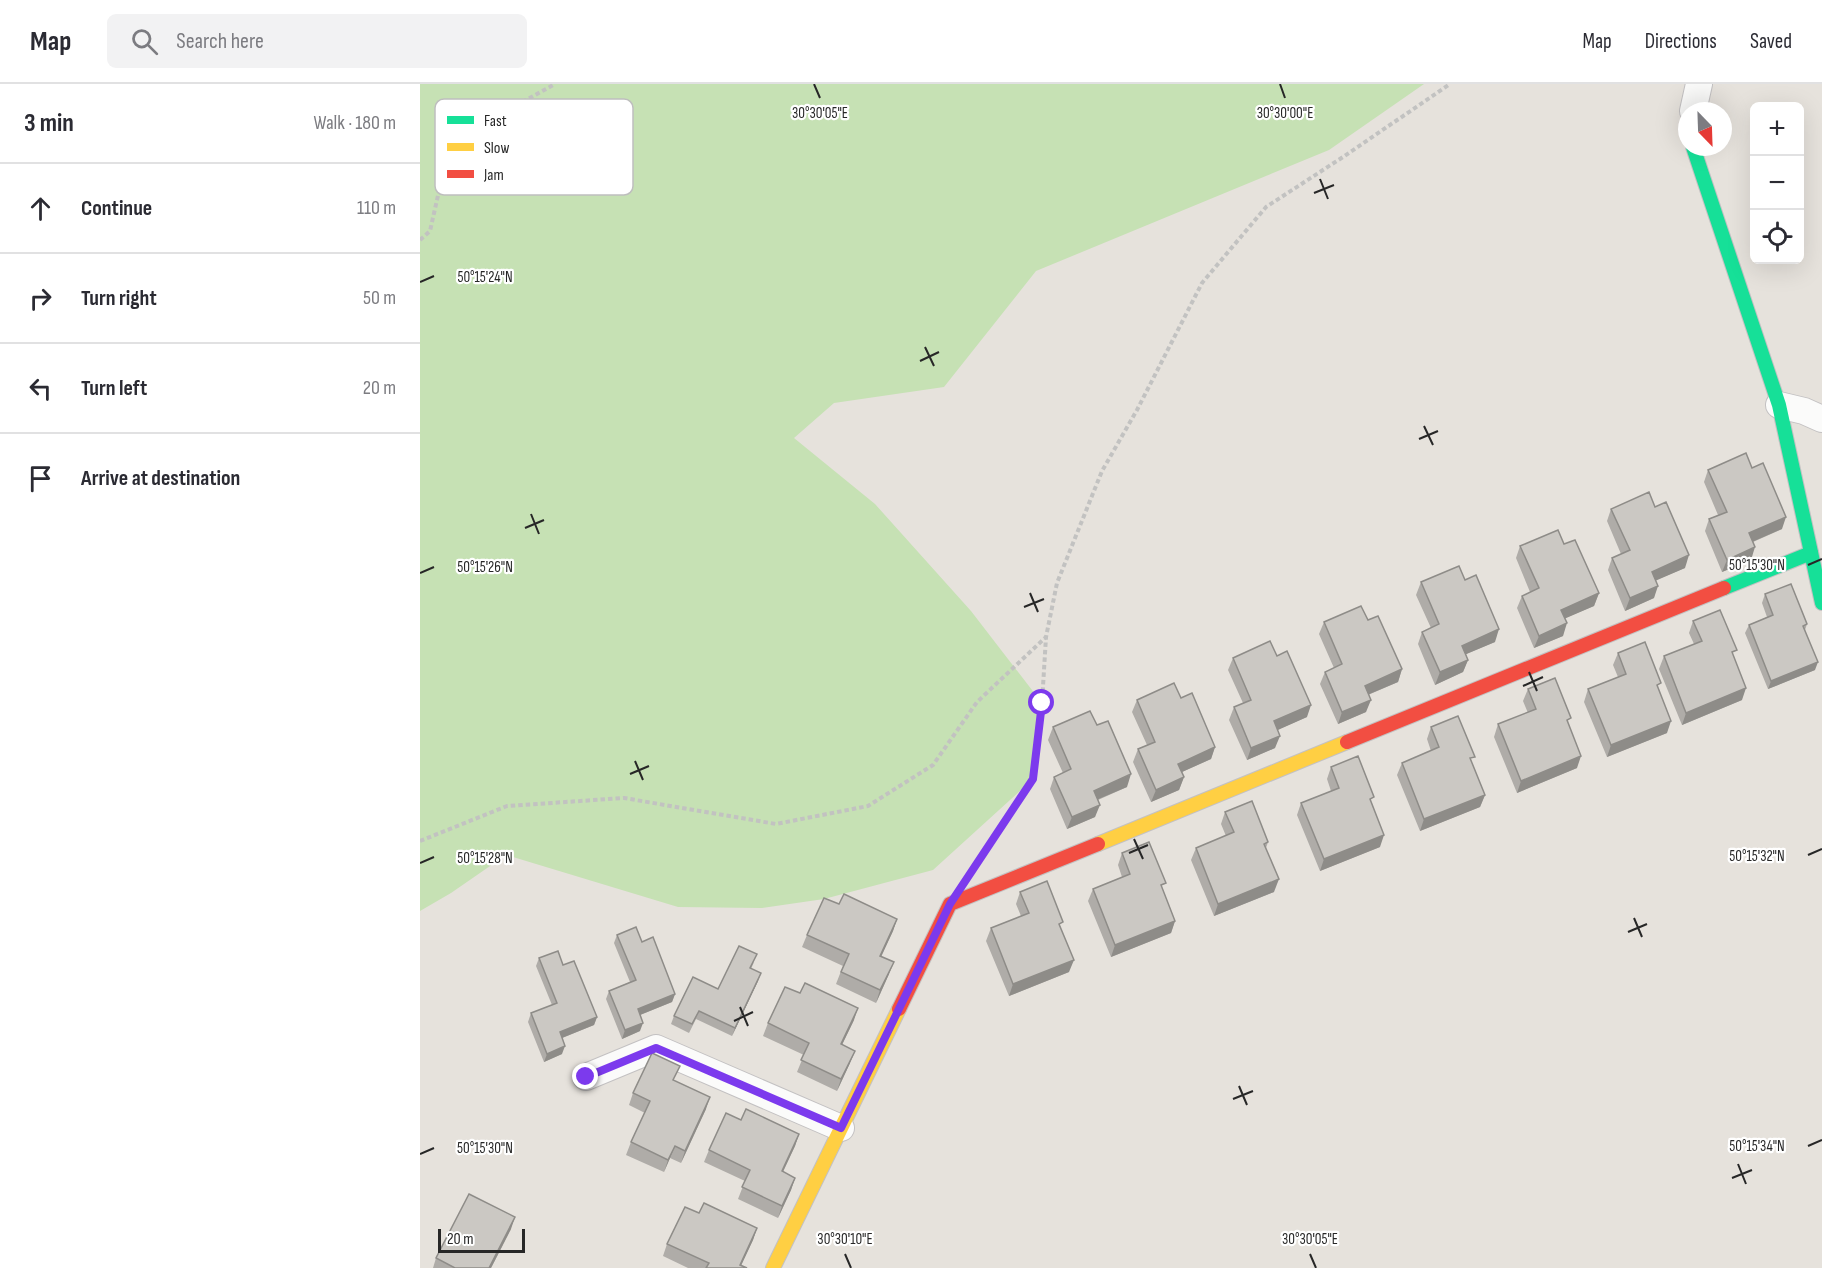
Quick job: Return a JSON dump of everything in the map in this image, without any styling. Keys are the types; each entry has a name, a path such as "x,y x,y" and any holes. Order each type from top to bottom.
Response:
{"street":[{"path":"1695,102 1699,84"},
{"path":"1696,156 1779,405 1822,603"},
{"path":"1779,405 1804,411 1822,419"},
{"path":"773,1268 950,904 1811,553"},
{"path":"586,1077 656,1048 841,1128"}],"path":[{"path":"528,99 555,84"},
{"path":"976,866 1033,779 1042,703 1046,637 1057,583 1102,471 1137,411 1202,283 1266,207 1450,84"},
{"path":"420,240 430,231 438,195"},
{"path":"420,841 507,806 624,798 776,824 868,806 933,765 977,702 1046,637"}],"green space":[{"path":"420,84 1424,84 1329,150 1036,271 944,387 834,403 794,438 875,504 971,611 1042,703 1033,779 933,870 824,899 762,908 678,907 506,855 451,893 420,911"}],"building":[{"path":"1746,453 1752,468 1763,463 1786,517 1749,533 1755,547 1727,560 1709,519 1727,512 1708,470"},
{"path":"1649,492 1655,507 1666,502 1689,555 1652,572 1658,586 1630,598 1612,558 1630,550 1611,509"},
{"path":"1558,530 1564,544 1575,540 1599,593 1561,610 1567,623 1539,636 1522,596 1539,588 1520,546"},
{"path":"1459,566 1465,580 1476,575 1499,629 1462,646 1468,660 1440,672 1422,632 1439,624 1421,582"},
{"path":"1791,584 1807,624 1803,626 1818,662 1771,681 1749,625 1773,615 1765,594"},
{"path":"1361,606 1368,620 1378,616 1402,669 1365,686 1371,700 1342,712 1325,672 1342,664 1324,622"},
{"path":"1720,610 1737,650 1732,652 1746,688 1686,713 1664,656 1702,641 1693,621"},
{"path":"1270,641 1277,656 1287,651 1311,705 1274,721 1280,736 1251,748 1234,707 1251,700 1233,658"},
{"path":"1645,642 1661,683 1657,685 1671,721 1611,745 1588,689 1626,674 1618,653"},
{"path":"1555,678 1571,718 1567,720 1581,756 1521,781 1498,724 1536,709 1528,689"},
{"path":"1174,683 1181,698 1192,693 1215,747 1178,764 1184,777 1156,790 1138,749 1155,742 1137,700"},
{"path":"1090,711 1097,725 1108,721 1131,774 1094,791 1100,805 1072,817 1054,777 1071,769 1053,727"},
{"path":"1458,716 1475,757 1470,758 1485,795 1424,819 1402,763 1439,747 1431,727"},
{"path":"1358,756 1374,797 1370,799 1384,835 1324,859 1301,803 1339,788 1331,767"},
{"path":"1252,801 1268,842 1264,844 1279,879 1218,904 1196,848 1234,832 1225,812"},
{"path":"1149,842 1166,883 1161,885 1175,921 1115,945 1093,889 1130,874 1122,853"},
{"path":"1047,881 1063,922 1059,924 1074,960 1013,984 991,928 1029,913 1020,892"},
{"path":"844,894 897,919 880,956 894,962 880,990 841,972 849,954 807,935 824,898 839,904"},
{"path":"636,927 642,942 653,937 675,994 638,1009 643,1023 625,1030 609,991 636,980 617,935"},
{"path":"739,946 757,954 750,968 761,973 735,1028 699,1011 692,1024 674,1016 693,977 718,989"},
{"path":"558,951 563,965 574,961 597,1017 560,1032 565,1046 547,1054 531,1013 557,1003 539,958"},
{"path":"805,983 858,1008 841,1044 855,1051 841,1079 801,1060 809,1043 768,1023 785,987 800,993"},
{"path":"652,1053 680,1066 673,1080 710,1097 685,1151 675,1146 668,1160 631,1142 650,1101 633,1093"},
{"path":"746,1109 799,1134 782,1171 795,1178 782,1206 742,1187 750,1170 709,1150 726,1113 741,1120"},
{"path":"469,1194 515,1217 489,1268 455,1268 436,1258"},
{"path":"704,1203 757,1228 740,1265 747,1268 706,1268 709,1263 667,1244 685,1207 699,1213"}],"traffic: fast":[{"path":"1696,156 1779,405 1822,603"},
{"path":"1724,588 1811,553"}],"traffic: slow":[{"path":"1098,844 1347,742"},
{"path":"773,1268 899,1009"}],"traffic: jam":[{"path":"1347,742 1724,588"},
{"path":"899,1009 950,904 1098,844"}],"route":[{"path":"586,1077 656,1048 841,1128 950,904 1033,779 1042,703"}]}
